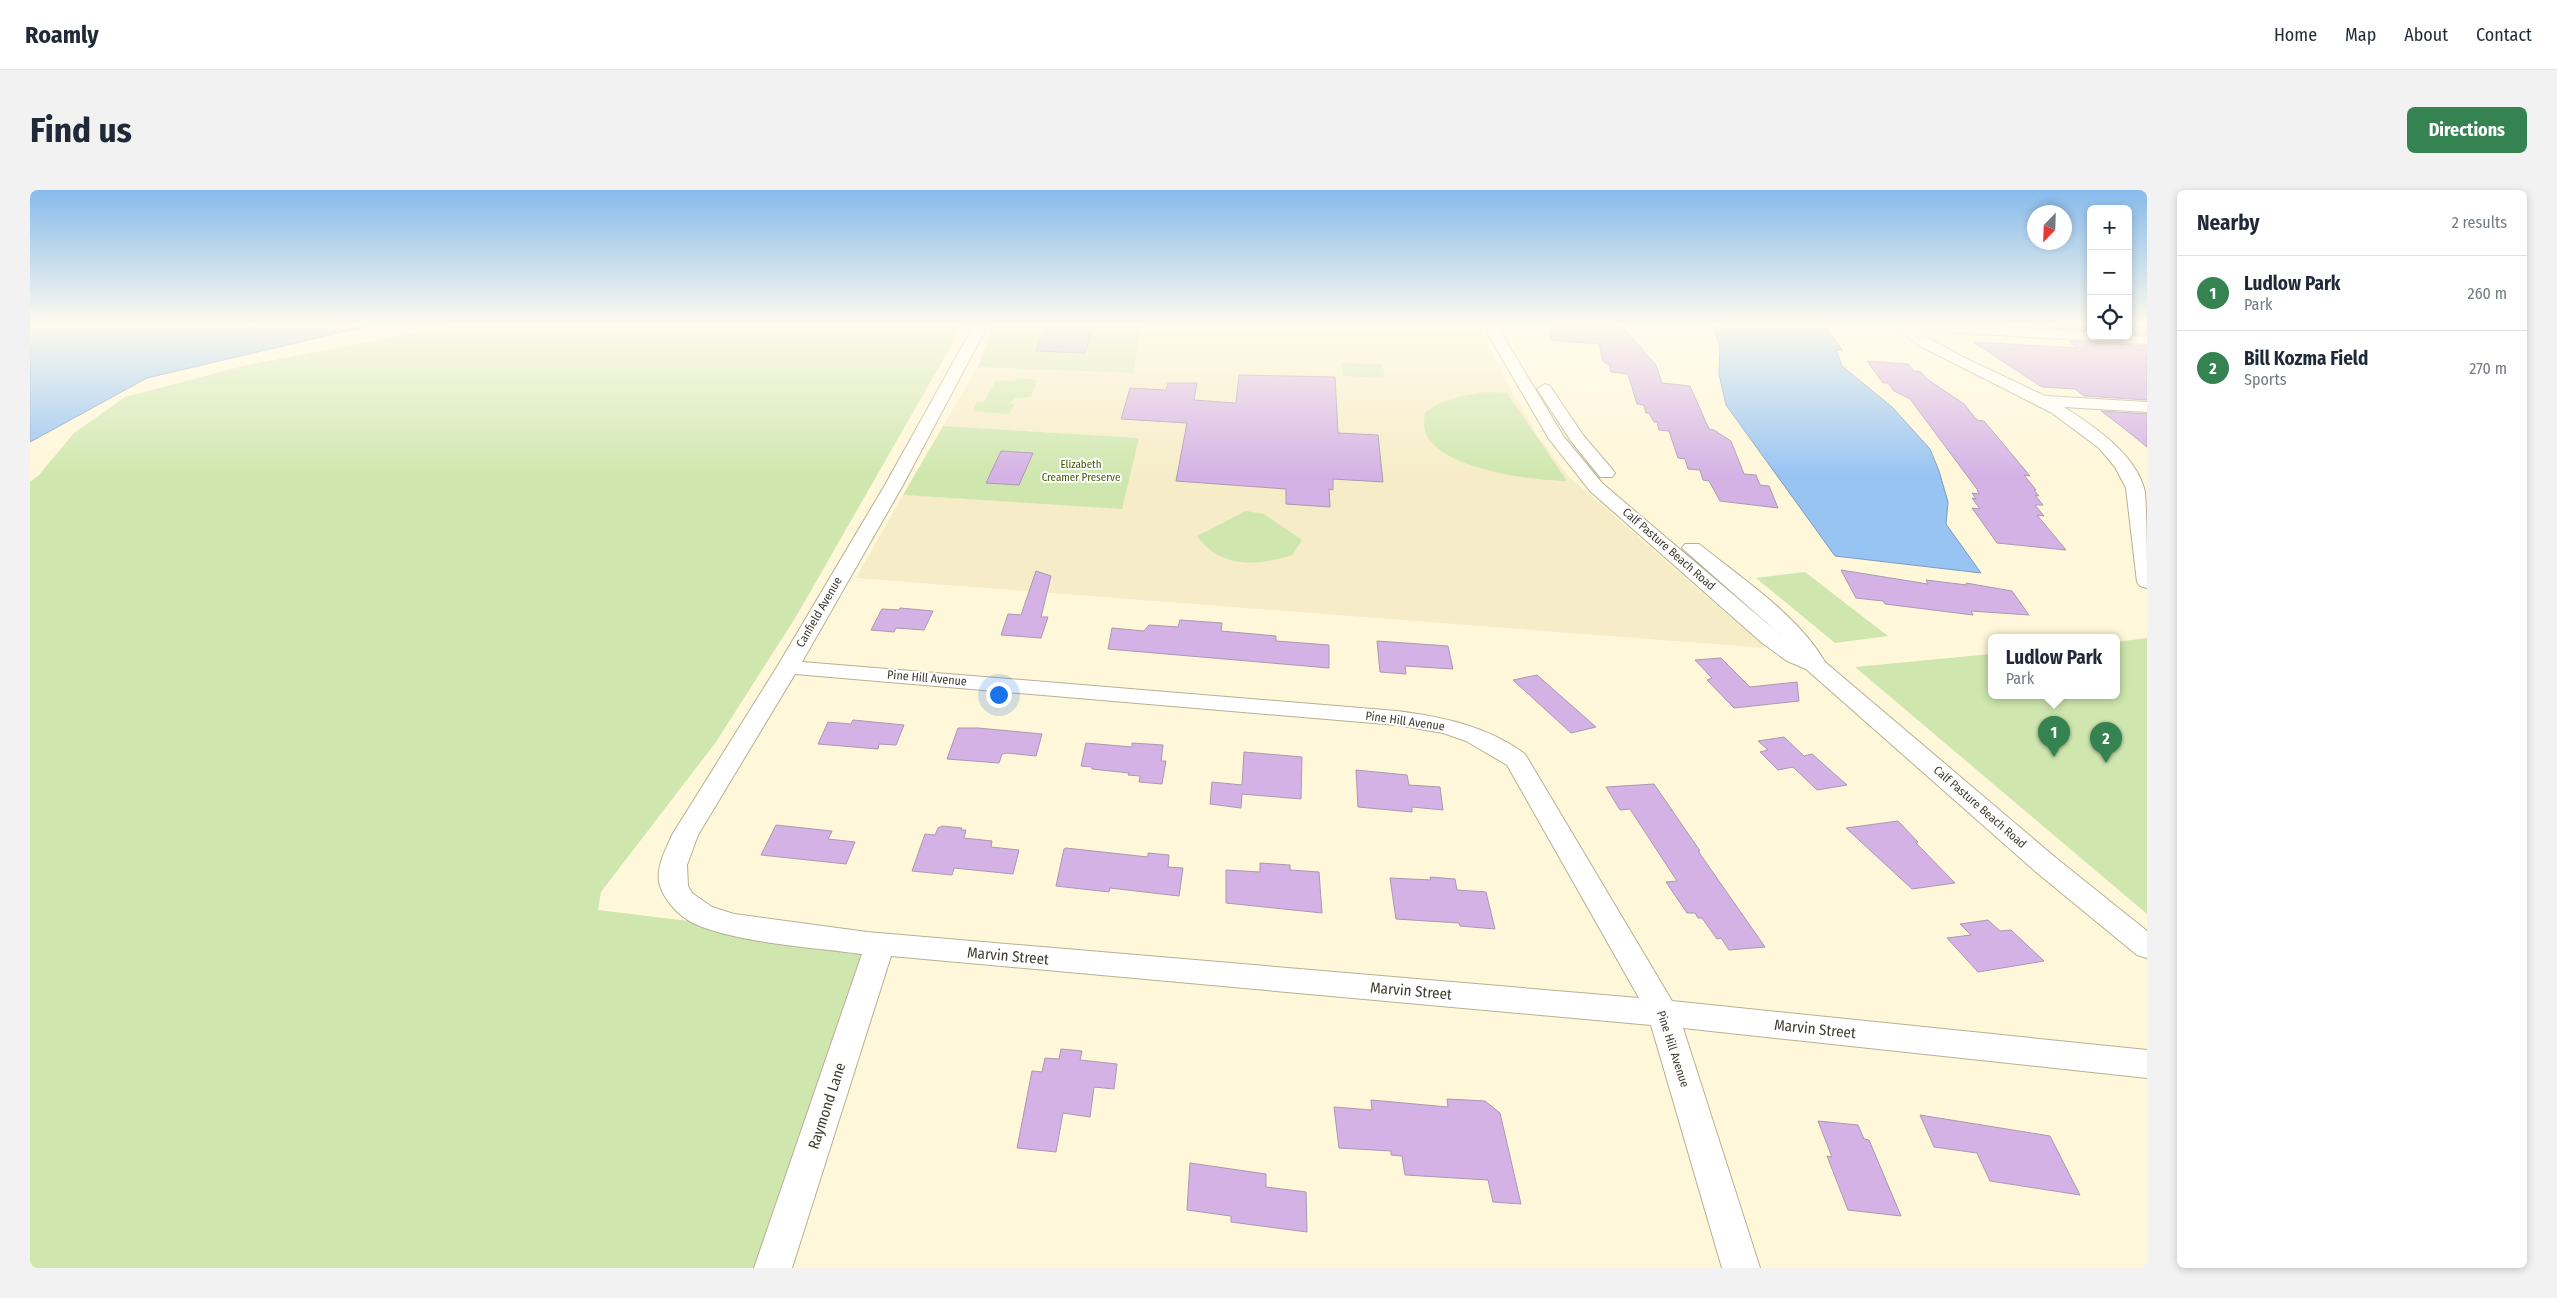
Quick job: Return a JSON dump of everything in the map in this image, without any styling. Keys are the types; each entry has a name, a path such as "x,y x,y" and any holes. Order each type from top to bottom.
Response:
{"street":[{"name":"Canfield Avenue","path":"682,900 674,886 673,865 685,835 788,667 894,485 953,375"},
{"name":"Calf Pasture Beach Road","path":"1519,375 1557,439 1596,487 1769,637 1795,656 1814,664 2046,865 2147,947"},
{"name":"Calf Pasture Beach Road","path":"1537,375 1594,461 1618,485 1796,637 1812,654 1814,664"},
{"path":"1990,375 2039,400 2081,425 2108,446 2124,467 2141,490 2142,559 2147,582"},
{"path":"2039,400 2147,407"},
{"path":"1596,487 1618,485"},
{"name":"Pine Hill Avenue","path":"788,667 1397,718 1440,724 1470,733 1501,747 1516,760 1663,1014 1741,1268"},
{"name":"Marvin Street","path":"682,900 702,915 734,925 880,944 1663,1014 2147,1064"},
{"name":"Raymond Lane","path":"773,1268 880,944"}],"shaded area":[{"path":"973,375 1503,375 1539,438 1569,477 1766,648 856,578 903,495 1122,508 1139,438 943,426"}],"green space":[{"path":"208,375 934,375 797,615 716,742 601,892 598,910 867,943 758,1268 30,1268 30,482 39,475 74,433 125,397"},
{"path":"1384,375 1385,378 1343,376"},
{"path":"1016,378 1037,380 1031,397 1015,398 1010,403 1015,404 1008,414 973,411 977,402 984,402 996,380 1015,381"},
{"path":"1485,392 1507,393 1567,481 1491,471 1470,465 1437,448 1427,436 1424,424 1425,413 1446,401"},
{"name":"Elizabeth Creamer Preserve","path":"943,426 1139,438 1122,509 903,495"},
{"path":"1246,511 1264,514 1302,540 1292,555 1253,563 1240,562 1217,554 1197,536"},
{"path":"1805,572 1888,636 1835,643 1756,578"},
{"path":"2147,638 2147,914 1855,667 1988,654 1988,699 2120,699 2120,642"}],"water":[{"path":"30,375 158,375 147,378 30,442"},
{"path":"1719,375 1853,375 1892,407 1930,449 1948,502 1946,524 1981,573 1835,556 1726,405"}],"building":[{"path":"1239,375 1335,377 1338,433 1378,435 1383,482 1333,479 1333,490 1329,489 1330,507 1286,504 1286,489 1176,481 1187,423 1121,419 1130,388 1166,390 1168,383 1197,383 1194,400 1236,403"},
{"path":"1628,375 1659,375 1662,383 1690,386 1709,429 1714,430 1731,441 1744,474 1756,475 1760,485 1769,486 1778,508 1720,501 1709,481 1703,480 1700,470 1688,469 1685,459 1678,458 1669,431 1659,430 1657,422 1654,422 1649,413 1646,413 1644,405 1637,404"},
{"path":"1877,375 1924,375 1964,404 1977,420 1984,421 2030,476 2024,475 2036,490 2034,490 2039,496 2035,495 2043,505 2035,505 2044,516 2037,515 2066,550 1997,543 1972,508 1980,509 1972,498 1976,499 1972,493 1979,494 1977,489 1910,399 1894,391 1888,383 1883,383"},
{"path":"2024,375 2147,375 2147,400 2084,396 2075,389 2042,387"},
{"path":"2101,411 2147,414 2147,447 2121,426"},
{"path":"1001,451 1033,453 1019,485 986,483"},
{"path":"1841,570 1928,584 1926,580 1967,585 1966,583 2012,591 2029,615 1971,611 1973,615 1885,604 1883,601 1856,598"},
{"path":"1036,571 1051,576 1041,617 1048,617 1041,638 1001,635 1008,614 1021,615"},
{"path":"900,608 933,611 924,630 896,628 894,632 871,630 882,609 899,610"},
{"path":"1180,620 1222,623 1221,631 1276,636 1276,641 1329,645 1329,668 1108,649 1112,628 1144,631 1149,625 1178,627"},
{"path":"1377,641 1448,646 1453,669 1405,666 1406,674 1380,672"},
{"path":"1721,658 1750,687 1797,682 1799,701 1734,708 1707,680 1712,678 1695,660"},
{"path":"1537,675 1596,727 1571,733 1513,680"},
{"path":"853,720 904,725 896,745 879,744 878,749 818,744 828,722 851,724"},
{"path":"958,728 1042,734 1036,756 1007,753 1002,754 999,763 947,759"},
{"path":"1784,737 1804,756 1812,754 1847,785 1817,790 1793,767 1778,770 1760,752 1768,750 1758,741"},
{"path":"1086,743 1132,747 1132,743 1163,745 1161,761 1166,761 1162,784 1139,782 1140,776 1128,775 1129,773 1081,766"},
{"path":"1244,752 1302,757 1301,799 1242,794 1241,808 1210,804 1212,782 1242,785"},
{"path":"1356,770 1407,775 1409,785 1440,787 1443,810 1412,807 1412,812 1358,807"},
{"path":"1654,784 1765,947 1729,950 1721,938 1717,939 1702,918 1698,918 1695,913 1687,913 1666,882 1677,881 1630,809 1620,810 1606,787"},
{"path":"1898,821 1918,842 1915,842 1955,883 1912,889 1846,828"},
{"path":"776,825 832,831 828,839 855,842 846,864 761,855"},
{"path":"942,826 962,828 961,830 966,830 964,838 992,841 991,847 1019,850 1013,874 954,868 952,875 912,871 925,834 935,835 938,828"},
{"path":"1064,849 1148,857 1148,853 1169,855 1168,867 1183,868 1179,896 1110,888 1109,892 1056,886"},
{"path":"1260,863 1290,865 1290,870 1319,872 1322,913 1226,903 1226,870 1260,872"},
{"path":"1430,877 1455,879 1457,890 1486,892 1495,929 1460,926 1459,923 1396,919 1390,878 1431,880"},
{"path":"1988,920 2000,931 2011,930 2044,961 1978,972 1947,938 1971,935 1960,924"},
{"path":"1061,1049 1082,1051 1080,1060 1117,1064 1114,1089 1094,1087 1090,1117 1063,1113 1056,1152 1017,1148 1032,1071 1042,1072 1045,1058 1059,1059"},
{"path":"1447,1099 1485,1101 1500,1113 1521,1204 1493,1202 1488,1180 1405,1175 1402,1156 1391,1155 1391,1151 1339,1148 1334,1107 1372,1110 1371,1100 1448,1107"},
{"path":"1920,1115 2050,1136 2080,1195 1990,1181 1977,1153 1934,1147"},
{"path":"1818,1121 1858,1125 1864,1139 1869,1140 1901,1216 1848,1210 1827,1156 1832,1157"},
{"path":"1190,1163 1266,1174 1266,1187 1306,1192 1307,1232 1231,1222 1231,1216 1187,1210"}],"place":[{"name":"Ludlow Park","path":"2054,757"},
{"name":"Bill Kozma Field","path":"2106,763"}]}
